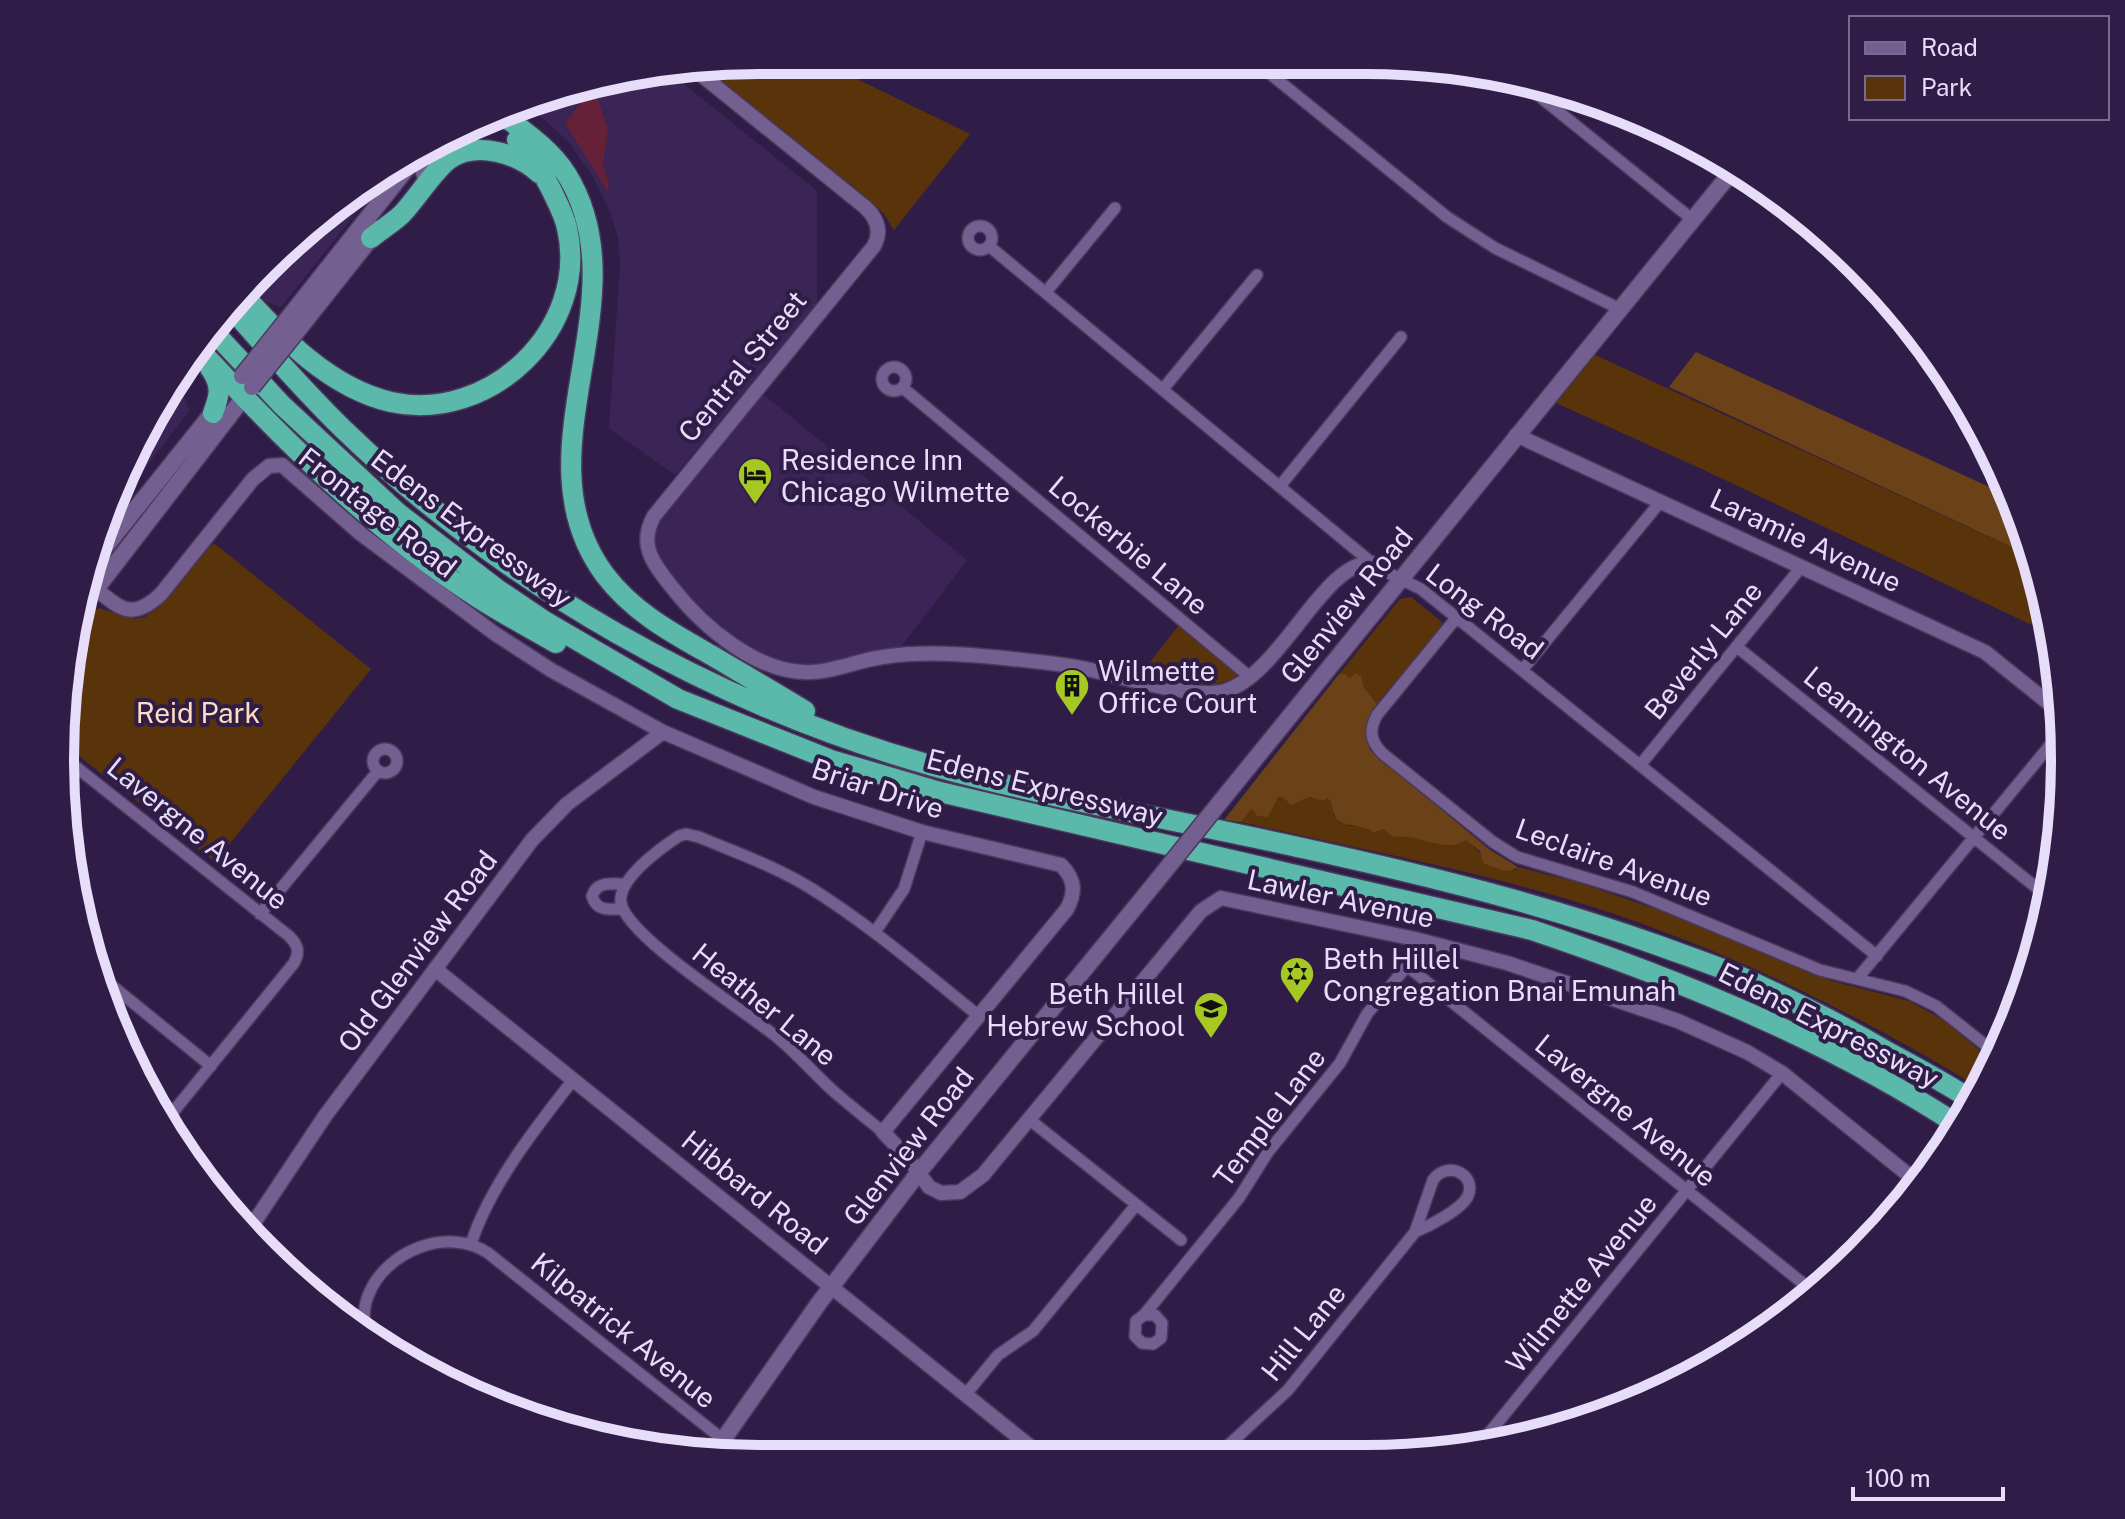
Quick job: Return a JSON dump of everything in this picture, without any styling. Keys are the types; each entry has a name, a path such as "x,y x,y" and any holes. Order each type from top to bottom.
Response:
{"highway":[{"path":"510,121 552,156 566,173 590,232 594,277 569,470 575,512 593,558 620,592 662,627 850,738"},
{"path":"250,301 320,367 349,386 388,401 410,405 438,404 464,398 487,389 524,364 550,329 561,305 568,274 569,242 562,212 529,149 500,125"},
{"path":"371,238 400,216 450,158 467,152 507,154 527,163 546,180"},
{"name":"Edens Expressway","path":"238,316 290,375 346,431 446,517 519,571 631,641 742,696 929,765 1147,817 1304,848 1488,891 1609,928 1726,970 1835,1021 1963,1095"},
{"name":"Edens Expressway","path":"219,338 282,405 398,513 497,589 546,622 678,699 831,760 940,792 1532,930 1713,996 1810,1041 1914,1096 1948,1119"},
{"path":"205,357 243,387 315,466 393,535 476,596 599,668 678,699"},
{"path":"204,359 218,379 219,397 213,413"}],"main road":[{"path":"293,324 371,238 439,154"},
{"path":"96,585 402,175"},
{"name":"Glenview Road","path":"720,1444 831,1286 919,1172 1727,178"},
{"path":"109,542 213,413 243,387"}],"street":[{"path":"1270,74 1447,217 1495,248 1620,309"},
{"name":"Central Street","path":"703,76 865,207 878,227 874,246 654,516 646,539 650,554 664,578 707,624 752,655 791,671 823,671 880,657 921,654 968,655 1059,665 1199,693 1227,691 1250,677"},
{"path":"1539,96 1693,220"},
{"path":"1046,292 1115,208"},
{"name":"Long Road","path":"989,246 1372,563 1421,589 1457,617 1877,956"},
{"path":"1163,389 1257,275"},
{"path":"1280,486 1401,337"},
{"name":"Lockerbie Lane","path":"903,388 1250,677"},
{"name":"Laramie Avenue","path":"1516,435 1985,652 2049,703"},
{"name":"Frontage Road","path":"94,594 126,610 138,611 149,606 253,479 269,466 282,465 361,534 494,633 551,670 663,732"},
{"path":"1523,669 1661,501"},
{"path":"1250,677 1264,666 1343,573 1362,563 1372,563"},
{"name":"Beverly Lane","path":"1641,764 1802,566"},
{"name":"Leclaire Avenue","path":"1457,617 1377,715 1371,731 1372,739 1382,753 1493,842 1517,857 1633,892 1820,970 1894,988 1936,1006 1988,1047"},
{"name":"Leamington Avenue","path":"1737,647 2039,889"},
{"name":"Briar Drive","path":"663,732 814,797 922,832 1053,861 1068,872 1074,885 1067,909 979,1016"},
{"name":"Old Glenview Road","path":"254,1222 325,1116 532,840 558,812 663,732"},
{"path":"1857,979 2051,744"},
{"name":"Lavergne Avenue","path":"74,765 289,936 297,948 294,963 211,1066"},
{"path":"260,914 378,771"},
{"path":"875,932 904,889 922,832"},
{"path":"622,903 625,884 671,841 686,834 786,875 875,932 979,1016 883,1132 929,1187 941,1193 960,1192 983,1175 1030,1120 1181,1240"},
{"name":"Heather Lane","path":"625,884 602,884 595,889 592,896 596,906 602,909 622,903 631,922 664,953 750,1015 883,1132"},
{"name":"Lawler Avenue","path":"1030,1120 1201,911 1215,899 1227,899 1415,939 1507,963 1631,1003 1734,1046 1782,1073 1910,1176"},
{"name":"Temple Lane","path":"1144,1315 1239,1198 1268,1152 1340,1063 1374,1005 1407,966 1415,939"},
{"name":"Lavergne Avenue","path":"1407,966 1805,1285"},
{"name":"Hibbard Road","path":"435,969 966,1394 1025,1445"},
{"path":"112,986 211,1066 173,1113"},
{"name":"Wilmette Avenue","path":"1489,1434 1782,1073"},
{"path":"365,1319 368,1296 382,1272 393,1262 406,1253 430,1244 471,1244 475,1229 500,1184 573,1080"},
{"name":"Hill Lane","path":"1229,1445 1288,1390 1415,1232 1438,1173 1451,1169 1463,1175 1469,1185 1464,1201 1415,1232"},
{"path":"966,1394 1003,1349 1033,1331 1136,1205"},
{"name":"Kilpatrick Avenue","path":"471,1244 488,1253 729,1444"}],"shaded area":[{"path":"678,79 817,191 817,303 675,475 609,428 620,265 618,238 610,212 593,177 569,142 535,111 626,87"},
{"path":"596,94 608,129 603,164 608,192 565,123 586,96"},
{"path":"369,197 281,307 265,301 258,293 275,275 308,244"},
{"path":"1696,352 1996,490 2018,550 1669,387"},
{"path":"183,391 189,411 130,488"},
{"path":"763,394 967,560 900,648 820,665 786,663 760,652 728,632 685,592 657,552 655,537 660,520"},
{"path":"1355,673 1362,677 1363,686 1377,704 1366,727 1371,751 1490,850 1518,867 1505,871 1483,863 1480,851 1466,840 1441,845 1394,837 1383,829 1374,833 1346,824 1337,818 1327,798 1323,801 1310,797 1291,805 1283,797 1278,797 1268,817 1257,816 1252,809 1241,822 1224,820 1339,674 1346,674 1350,679"}],"green space":[{"path":"847,74 970,134 894,230 884,214 714,75"},
{"path":"1593,354 2018,550 2038,628 1706,471 1554,402"},
{"name":"Reid Park","path":"215,544 371,669 215,862 74,752 75,715 89,616 99,608 134,619 145,617 162,603 204,548"},
{"path":"1411,597 1442,622 1377,704 1363,686 1362,677 1350,679 1346,674 1339,674 1400,599"},
{"path":"1179,625 1239,675 1215,684 1190,685 1140,675"},
{"path":"1278,797 1327,798 1331,801 1334,816 1351,826 1362,826 1374,833 1383,829 1435,844 1466,839 1496,869 1515,870 1518,867 1580,883 1676,916 1832,981 1909,1001 1942,1019 1984,1054 1970,1082 1841,1010 1745,965 1646,925 1508,883 1241,822 1252,809 1255,811"}],"place":[{"name":"Residence Inn Chicago Wilmette","path":"755,506"},
{"name":"Wilmette Office Court","path":"1072,717"},
{"name":"Beth Hillel Congregation Bnai Emunah","path":"1297,1005"},
{"name":"Beth Hillel Hebrew School","path":"1211,1040"}]}
